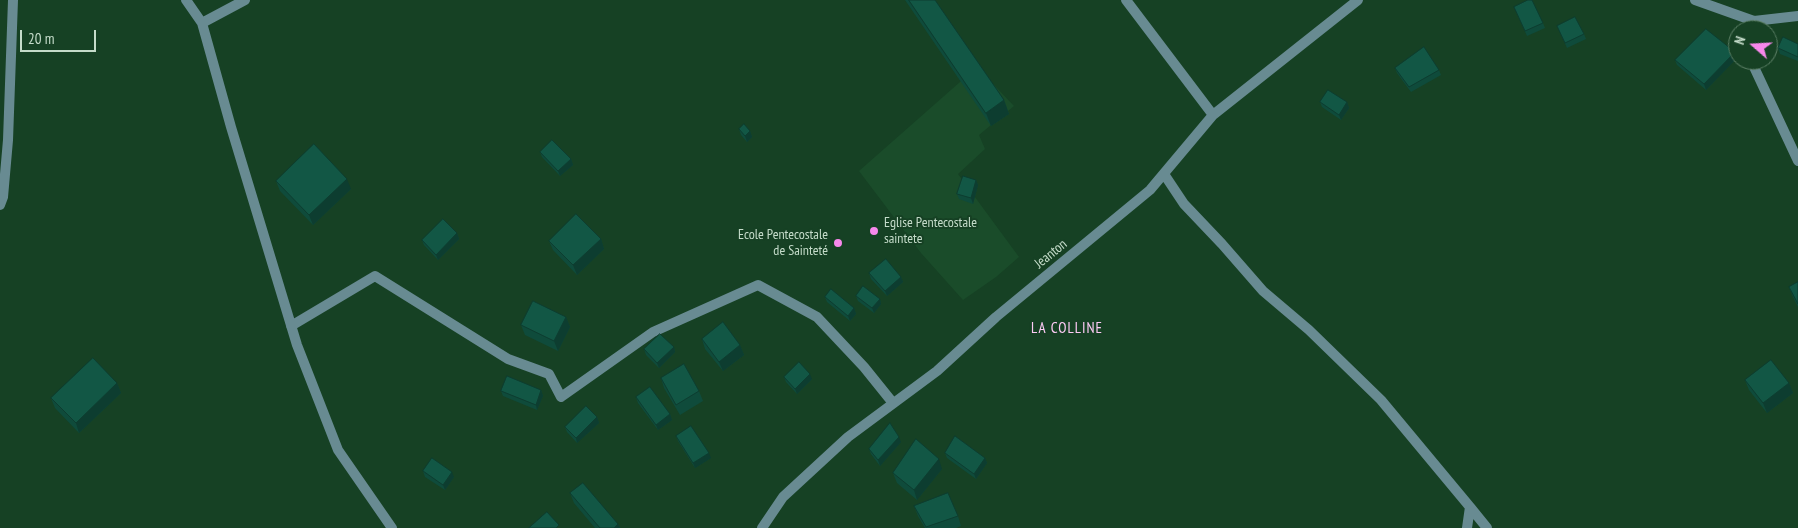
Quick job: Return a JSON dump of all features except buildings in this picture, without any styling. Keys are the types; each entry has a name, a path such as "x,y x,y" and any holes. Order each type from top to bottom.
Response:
{"street":[{"path":"0,205 3,197 8,140 14,0"},
{"path":"186,0 202,22 231,127 297,345 338,450 392,528"},
{"path":"202,22 245,0"},
{"path":"1126,0 1212,115"},
{"name":"Jeanton","path":"762,528 783,497 848,437 937,370 996,317 1150,190 1212,115 1358,0"},
{"path":"1695,0 1742,20"},
{"path":"1778,20 1798,16"},
{"path":"1755,70 1798,161"},
{"path":"1164,174 1184,204 1263,291 1309,330 1381,400 1487,528"},
{"path":"291,326 375,276 508,359 549,374 561,397 654,332 758,285 817,317 864,366 894,403"},
{"path":"1467,528 1470,507"}],"shaded area":[{"path":"977,67 1014,106 979,135 985,149 958,174 1019,257 996,277 963,300 921,253 859,171"}],"place":[{"name":"Eglise Pentecostale saintete","path":"874,231"},
{"name":"Ecole Pentecostale de Sainteté","path":"838,243"}],"district":[{"name":"LA COLLINE","path":"1067,329"}]}
